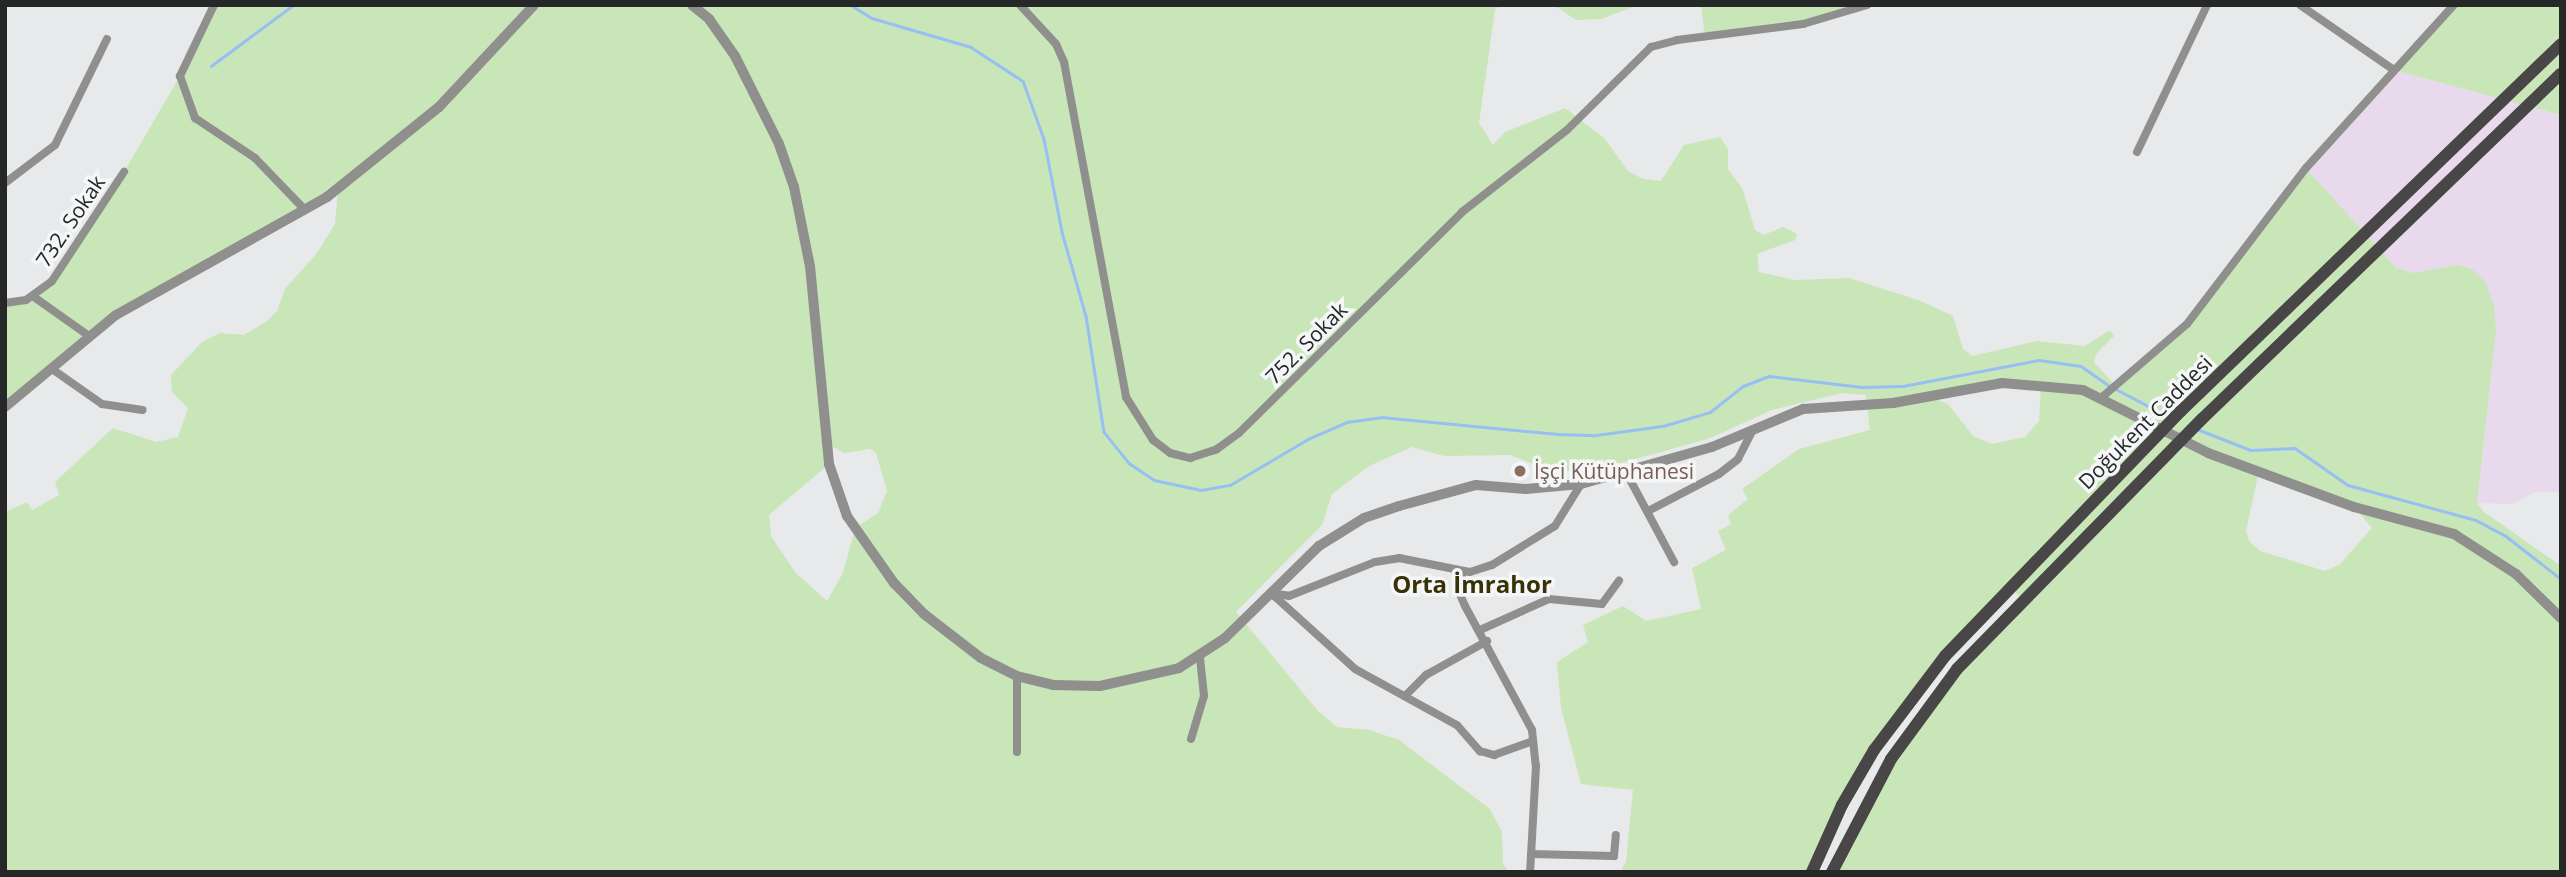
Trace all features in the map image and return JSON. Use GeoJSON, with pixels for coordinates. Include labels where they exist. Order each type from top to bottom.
{"type":"FeatureCollection","features":[{"type":"Feature","properties":{"kind":"main road","name":"Doğukent Caddesi"},"geometry":{"type":"LineString","coordinates":[[1812,872],[1842,804],[1908,700],[1999,600],[2181,411],[2561,44]]}},
{"type":"Feature","properties":{"kind":"main road","name":"Doğukent Caddesi"},"geometry":{"type":"LineString","coordinates":[[1832,872],[1858,814],[1923,711],[2011,610],[2561,74]]}},
{"type":"Feature","properties":{"kind":"street"},"geometry":{"type":"LineString","coordinates":[[214,5],[180,76],[195,118],[255,158],[305,210]]}},
{"type":"Feature","properties":{"kind":"street"},"geometry":{"type":"LineString","coordinates":[[5,407],[89,337],[151,292],[305,210],[439,107],[534,5]]}},
{"type":"Feature","properties":{"kind":"street"},"geometry":{"type":"LineString","coordinates":[[692,5],[709,19],[735,56],[779,144],[794,187],[810,266],[829,464],[847,516],[894,583],[924,614],[981,658],[1017,676],[1053,685],[1100,686],[1153,677],[1200,657],[1319,545],[1364,518],[1399,506],[1476,485],[1526,489],[1581,484],[1627,474],[1751,433],[1803,409],[1894,403],[2002,383],[2053,385],[2101,398],[2147,425],[2208,453],[2364,510],[2454,534],[2516,574],[2561,618]]}},
{"type":"Feature","properties":{"kind":"street","name":"752. Sokak"},"geometry":{"type":"LineString","coordinates":[[1020,5],[1056,44],[1063,62],[1126,397],[1153,440],[1170,453],[1190,458],[1209,454],[1239,433],[1462,212],[1567,130],[1651,47],[1676,40],[1803,24],[1867,5]]}},
{"type":"Feature","properties":{"kind":"street"},"geometry":{"type":"LineString","coordinates":[[2137,152],[2207,5]]}},
{"type":"Feature","properties":{"kind":"street"},"geometry":{"type":"LineString","coordinates":[[2300,5],[2394,70]]}},
{"type":"Feature","properties":{"kind":"street"},"geometry":{"type":"LineString","coordinates":[[2101,398],[2187,324],[2266,216],[2454,5]]}},
{"type":"Feature","properties":{"kind":"street"},"geometry":{"type":"LineString","coordinates":[[5,183],[55,145],[107,39]]}},
{"type":"Feature","properties":{"kind":"street","name":"732. Sokak"},"geometry":{"type":"LineString","coordinates":[[5,303],[34,297],[80,244],[124,172]]}},
{"type":"Feature","properties":{"kind":"street"},"geometry":{"type":"LineString","coordinates":[[34,297],[89,337]]}},
{"type":"Feature","properties":{"kind":"street"},"geometry":{"type":"LineString","coordinates":[[52,369],[102,404],[143,410]]}},
{"type":"Feature","properties":{"kind":"street"},"geometry":{"type":"LineString","coordinates":[[1650,510],[1719,474],[1738,459],[1751,433]]}},
{"type":"Feature","properties":{"kind":"street"},"geometry":{"type":"LineString","coordinates":[[1627,474],[1650,510],[1674,562]]}},
{"type":"Feature","properties":{"kind":"street"},"geometry":{"type":"LineString","coordinates":[[1271,593],[1289,596],[1375,562],[1399,558],[1463,571],[1492,565],[1555,526],[1581,484]]}},
{"type":"Feature","properties":{"kind":"street"},"geometry":{"type":"LineString","coordinates":[[1463,571],[1458,590],[1529,719],[1536,766],[1530,872]]}},
{"type":"Feature","properties":{"kind":"street"},"geometry":{"type":"LineString","coordinates":[[1480,630],[1549,599],[1602,604],[1619,581]]}},
{"type":"Feature","properties":{"kind":"street"},"geometry":{"type":"LineString","coordinates":[[1271,593],[1355,669],[1457,725],[1487,755],[1532,740]]}},
{"type":"Feature","properties":{"kind":"street"},"geometry":{"type":"LineString","coordinates":[[1405,696],[1426,675],[1487,640]]}},
{"type":"Feature","properties":{"kind":"street"},"geometry":{"type":"LineString","coordinates":[[1191,739],[1204,696],[1200,657]]}},
{"type":"Feature","properties":{"kind":"street"},"geometry":{"type":"LineString","coordinates":[[1017,676],[1017,752]]}},
{"type":"Feature","properties":{"kind":"street"},"geometry":{"type":"LineString","coordinates":[[1531,855],[1614,856],[1616,835]]}},
{"type":"Feature","properties":{"kind":"shaded area"},"geometry":{"type":"Polygon","coordinates":[[[2394,70],[2561,115],[2561,492],[2535,492],[2513,504],[2477,503],[2496,331],[2457,265],[2414,273],[2396,268],[2306,168],[2394,70]]]}},
{"type":"Feature","properties":{"kind":"green space"},"geometry":{"type":"Polygon","coordinates":[[[214,5],[1500,5],[1495,10],[1479,123],[1493,145],[1505,132],[1565,108],[1605,139],[1628,171],[1643,179],[1661,181],[1684,145],[1720,137],[1728,149],[1728,169],[1743,190],[1755,230],[1764,235],[1783,227],[1797,234],[1795,240],[1757,254],[1759,272],[1795,280],[1849,278],[1921,301],[1953,316],[1963,349],[1972,356],[2037,341],[2085,346],[2110,330],[2114,336],[2096,354],[2094,362],[2116,386],[2171,339],[2306,168],[2396,268],[2414,273],[2457,265],[2472,269],[2486,283],[2494,306],[2496,331],[2477,503],[2484,512],[2561,566],[2561,872],[1832,872],[1891,759],[2022,599],[2011,587],[1945,656],[1874,750],[1812,872],[1620,872],[1626,862],[1633,790],[1581,784],[1561,708],[1557,662],[1588,642],[1583,625],[1623,606],[1646,621],[1701,609],[1692,568],[1726,550],[1718,531],[1731,524],[1728,515],[1748,499],[1742,489],[1799,449],[1870,430],[1866,395],[1842,393],[1772,410],[1708,439],[1592,471],[1551,471],[1510,455],[1444,456],[1412,447],[1369,466],[1332,494],[1322,525],[1236,612],[1318,711],[1337,727],[1369,730],[1399,740],[1490,809],[1502,832],[1503,864],[1509,872],[5,872],[5,512],[27,502],[32,510],[59,495],[55,482],[113,428],[156,442],[178,437],[188,408],[172,392],[171,375],[202,342],[220,333],[244,335],[267,321],[277,311],[285,289],[317,253],[335,224],[338,189],[151,292],[5,407],[5,303],[16,303],[52,281],[124,172],[180,76],[214,5]],[[2028,383],[1930,397],[1948,404],[1973,436],[1992,444],[2025,437],[2039,421],[2041,384],[2028,383]],[[824,432],[829,464],[769,515],[771,536],[795,572],[827,601],[843,573],[855,528],[878,513],[887,491],[876,453],[870,449],[844,453],[833,447],[824,432]],[[2259,471],[2246,531],[2249,541],[2260,551],[2325,571],[2340,564],[2372,528],[2354,507],[2259,471]]]}},
{"type":"Feature","properties":{"kind":"green space"},"geometry":{"type":"Polygon","coordinates":[[[1554,5],[1638,5],[1601,19],[1576,20],[1554,5]]]}},
{"type":"Feature","properties":{"kind":"green space"},"geometry":{"type":"Polygon","coordinates":[[[1701,5],[1867,5],[1803,24],[1705,37],[1701,5]]]}},
{"type":"Feature","properties":{"kind":"green space"},"geometry":{"type":"Polygon","coordinates":[[[2454,5],[2561,5],[2561,115],[2394,70],[2454,5]]]}},
{"type":"Feature","properties":{"kind":"waterway"},"geometry":{"type":"LineString","coordinates":[[211,66],[293,5]]}},
{"type":"Feature","properties":{"kind":"waterway"},"geometry":{"type":"LineString","coordinates":[[851,5],[872,18],[971,47],[1023,81],[1044,139],[1062,232],[1086,316],[1104,432],[1129,463],[1154,480],[1201,490],[1230,485],[1308,439],[1347,422],[1381,417],[1558,434],[1596,435],[1663,426],[1710,412],[1743,386],[1769,376],[1861,387],[1903,386],[2039,360],[2081,366],[2110,386]]}},
{"type":"Feature","properties":{"kind":"waterway"},"geometry":{"type":"LineString","coordinates":[[2116,389],[2169,417]]}},
{"type":"Feature","properties":{"kind":"waterway"},"geometry":{"type":"LineString","coordinates":[[2197,429],[2251,450],[2295,448],[2348,485],[2476,520],[2506,536],[2561,579]]}},
{"type":"Feature","properties":{"kind":"place","name":"İşçi Kütüphanesi"},"geometry":{"type":"Point","coordinates":[1520,471]}},
{"type":"Feature","properties":{"kind":"district","name":"Orta İmrahor"},"geometry":{"type":"Point","coordinates":[1472,584]}}]}
